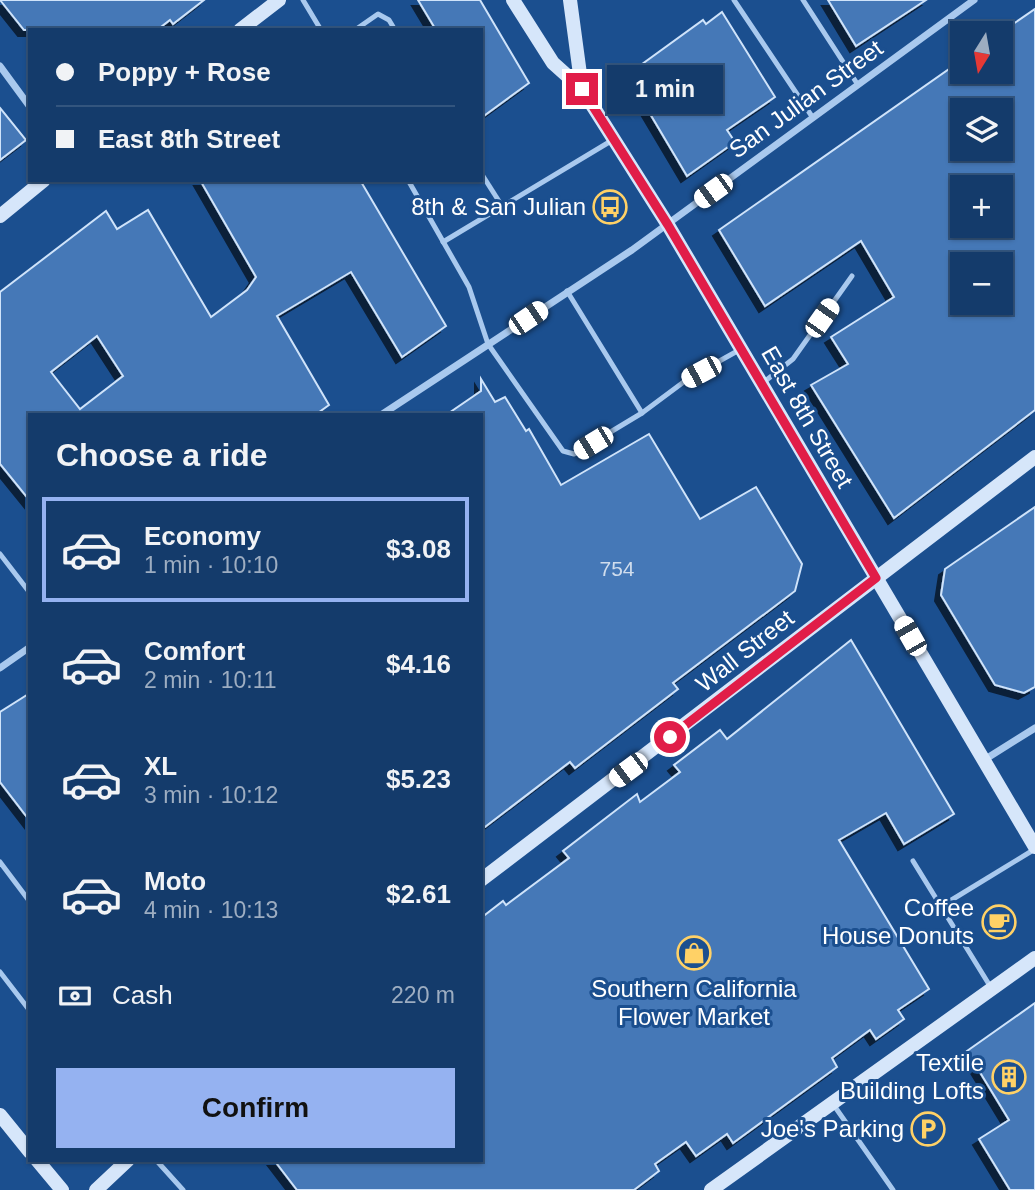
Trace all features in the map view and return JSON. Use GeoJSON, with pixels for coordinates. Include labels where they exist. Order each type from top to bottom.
{"type":"FeatureCollection","features":[{"type":"Feature","properties":{"kind":"main road"},"geometry":{"type":"LineString","coordinates":[[243,28],[279,0]]}},
{"type":"Feature","properties":{"kind":"main road"},"geometry":{"type":"LineString","coordinates":[[513,0],[553,63],[582,89]]}},
{"type":"Feature","properties":{"kind":"main road","name":"East 8th Street"},"geometry":{"type":"LineString","coordinates":[[570,0],[582,89],[668,225],[1035,848]]}},
{"type":"Feature","properties":{"kind":"main road"},"geometry":{"type":"LineString","coordinates":[[0,216],[42,182]]}},
{"type":"Feature","properties":{"kind":"main road","name":"Wall Street"},"geometry":{"type":"LineString","coordinates":[[483,878],[1035,457]]}},
{"type":"Feature","properties":{"kind":"main road"},"geometry":{"type":"LineString","coordinates":[[710,1190],[1035,958]]}},
{"type":"Feature","properties":{"kind":"main road"},"geometry":{"type":"LineString","coordinates":[[0,1115],[28,1150]]}},
{"type":"Feature","properties":{"kind":"main road"},"geometry":{"type":"LineString","coordinates":[[39,1162],[62,1190]]}},
{"type":"Feature","properties":{"kind":"main road"},"geometry":{"type":"LineString","coordinates":[[96,1190],[126,1162]]}},
{"type":"Feature","properties":{"kind":"street","name":"San Julian Street"},"geometry":{"type":"LineString","coordinates":[[384,413],[668,225],[974,0]]}},
{"type":"Feature","properties":{"kind":"street"},"geometry":{"type":"LineString","coordinates":[[0,66],[28,104]]}},
{"type":"Feature","properties":{"kind":"street"},"geometry":{"type":"LineString","coordinates":[[0,668],[28,648]]}},
{"type":"Feature","properties":{"kind":"street"},"geometry":{"type":"LineString","coordinates":[[983,761],[1035,728]]}},
{"type":"Feature","properties":{"kind":"lane"},"geometry":{"type":"LineString","coordinates":[[303,0],[320,28]]}},
{"type":"Feature","properties":{"kind":"lane"},"geometry":{"type":"LineString","coordinates":[[734,0],[813,118]]}},
{"type":"Feature","properties":{"kind":"lane"},"geometry":{"type":"LineString","coordinates":[[803,0],[858,85]]}},
{"type":"Feature","properties":{"kind":"lane"},"geometry":{"type":"LineString","coordinates":[[358,28],[378,15],[389,20],[394,28]]}},
{"type":"Feature","properties":{"kind":"lane"},"geometry":{"type":"LineString","coordinates":[[443,242],[614,140]]}},
{"type":"Feature","properties":{"kind":"lane"},"geometry":{"type":"LineString","coordinates":[[483,176],[502,206]]}},
{"type":"Feature","properties":{"kind":"lane"},"geometry":{"type":"LineString","coordinates":[[409,182],[469,287],[488,344],[563,451],[574,454],[642,413],[689,378],[741,349]]}},
{"type":"Feature","properties":{"kind":"lane"},"geometry":{"type":"LineString","coordinates":[[761,384],[793,359],[852,276]]}},
{"type":"Feature","properties":{"kind":"lane"},"geometry":{"type":"LineString","coordinates":[[567,291],[642,413]]}},
{"type":"Feature","properties":{"kind":"lane"},"geometry":{"type":"LineString","coordinates":[[0,554],[28,590]]}},
{"type":"Feature","properties":{"kind":"lane"},"geometry":{"type":"LineString","coordinates":[[940,907],[1035,848]]}},
{"type":"Feature","properties":{"kind":"lane"},"geometry":{"type":"LineString","coordinates":[[913,861],[992,989]]}},
{"type":"Feature","properties":{"kind":"lane"},"geometry":{"type":"LineString","coordinates":[[0,862],[28,899]]}},
{"type":"Feature","properties":{"kind":"lane"},"geometry":{"type":"LineString","coordinates":[[0,972],[28,1009]]}},
{"type":"Feature","properties":{"kind":"lane"},"geometry":{"type":"LineString","coordinates":[[833,1104],[893,1190]]}},
{"type":"Feature","properties":{"kind":"lane"},"geometry":{"type":"LineString","coordinates":[[158,1162],[183,1190]]}},
{"type":"Feature","properties":{"kind":"building"},"geometry":{"type":"Polygon","coordinates":[[[0,0],[204,0],[173,24],[170,20],[160,28],[24,30],[0,0]]]}},
{"type":"Feature","properties":{"kind":"building"},"geometry":{"type":"Polygon","coordinates":[[[418,0],[480,0],[529,83],[483,117],[483,28],[435,28],[418,0]]]}},
{"type":"Feature","properties":{"kind":"building"},"geometry":{"type":"Polygon","coordinates":[[[828,0],[926,0],[856,46],[828,0]]]}},
{"type":"Feature","properties":{"kind":"building"},"geometry":{"type":"Polygon","coordinates":[[[1035,9],[1035,410],[894,518],[811,385],[848,364],[831,337],[894,297],[861,241],[765,306],[719,230],[950,68],[950,84],[1013,84],[1013,24],[1035,9]]]}},
{"type":"Feature","properties":{"kind":"building"},"geometry":{"type":"Polygon","coordinates":[[[722,12],[775,97],[727,130],[735,142],[687,176],[627,75],[703,20],[706,24],[722,12]]]}},
{"type":"Feature","properties":{"kind":"building"},"geometry":{"type":"Polygon","coordinates":[[[0,108],[26,140],[0,160],[0,108]]]}},
{"type":"Feature","properties":{"kind":"building"},"geometry":{"type":"Polygon","coordinates":[[[201,182],[361,182],[446,326],[402,357],[351,272],[277,316],[329,405],[318,413],[28,413],[28,499],[0,464],[0,292],[106,211],[117,229],[148,210],[211,317],[247,290],[256,277],[201,182]],[[97,336],[51,372],[80,409],[123,376],[97,336]]]}},
{"type":"Feature","properties":{"kind":"building"},"geometry":{"type":"Polygon","coordinates":[[[481,379],[495,402],[505,397],[526,431],[529,429],[561,485],[649,434],[700,519],[756,487],[802,564],[795,591],[673,683],[678,689],[575,768],[570,762],[483,828],[483,413],[449,413],[481,391],[481,379]]]}},
{"type":"Feature","properties":{"kind":"building"},"geometry":{"type":"Polygon","coordinates":[[[1035,507],[1035,687],[1024,693],[995,685],[941,595],[945,569],[1035,507]]]}},
{"type":"Feature","properties":{"kind":"building","name":"Southern California Flower Market"},"geometry":{"type":"Polygon","coordinates":[[[851,640],[954,814],[904,844],[886,813],[839,840],[929,989],[898,1010],[904,1019],[876,1039],[870,1030],[832,1058],[837,1067],[733,1143],[727,1134],[696,1156],[686,1142],[655,1164],[659,1171],[634,1190],[297,1190],[276,1162],[483,1162],[483,916],[503,901],[506,905],[569,858],[563,851],[637,794],[640,802],[680,772],[674,765],[720,730],[727,739],[851,640]]]}},
{"type":"Feature","properties":{"kind":"building"},"geometry":{"type":"Polygon","coordinates":[[[28,694],[28,818],[0,782],[0,712],[28,694]]]}},
{"type":"Feature","properties":{"kind":"building","name":"Textile Building Lofts"},"geometry":{"type":"Polygon","coordinates":[[[1035,1003],[1035,1190],[1010,1190],[979,1139],[1009,1120],[967,1051],[1035,1003]]]}},
{"type":"Feature","properties":{"kind":"place","name":"8th & San Julian"},"geometry":{"type":"Point","coordinates":[610,207]}},
{"type":"Feature","properties":{"kind":"place","name":"Coffee House Donuts"},"geometry":{"type":"Point","coordinates":[999,922]}},
{"type":"Feature","properties":{"kind":"place","name":"Southern California Flower Market"},"geometry":{"type":"Point","coordinates":[694,953]}},
{"type":"Feature","properties":{"kind":"place","name":"Textile Building Lofts"},"geometry":{"type":"Point","coordinates":[1009,1077]}},
{"type":"Feature","properties":{"kind":"place","name":"Joe's Parking"},"geometry":{"type":"Point","coordinates":[928,1129]}},
{"type":"Feature","properties":{"kind":"route"},"geometry":{"type":"LineString","coordinates":[[582,89],[668,225],[876,578],[670,737]]}}]}
